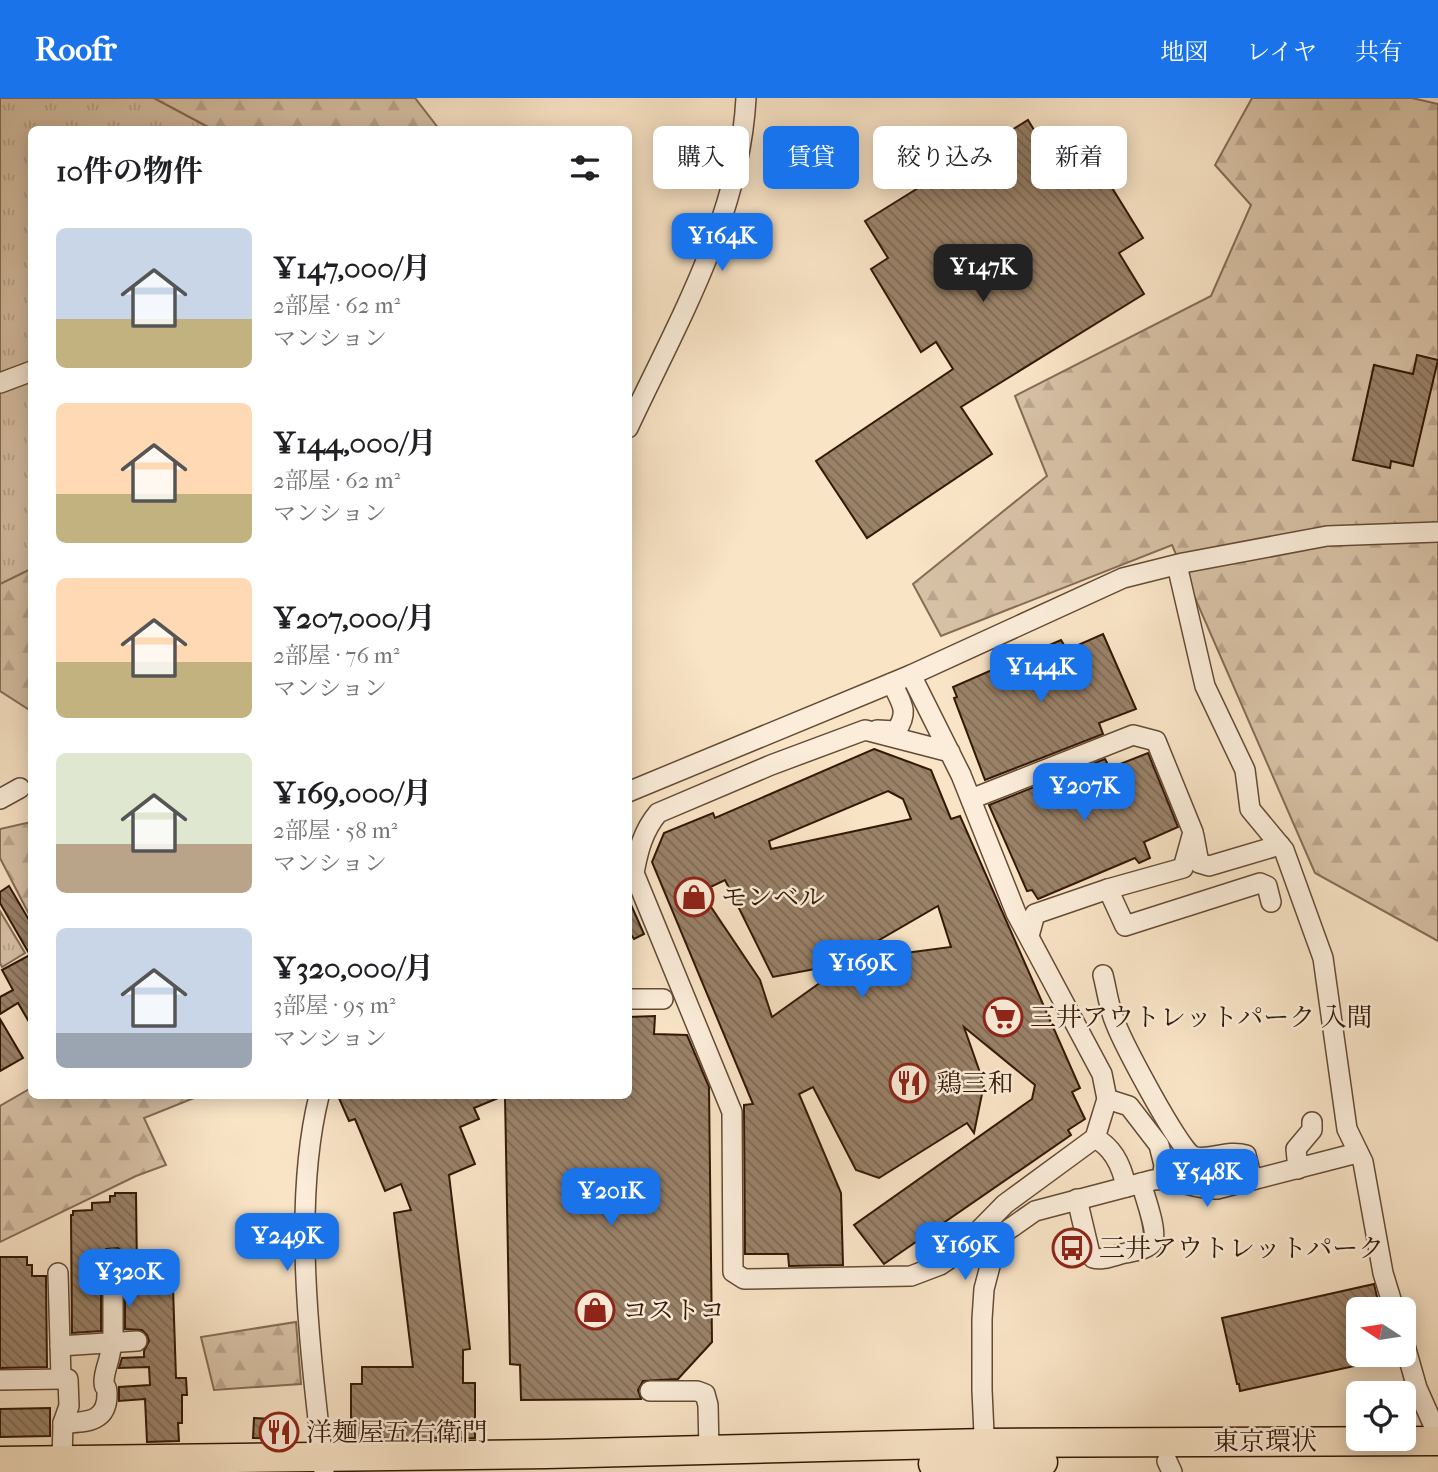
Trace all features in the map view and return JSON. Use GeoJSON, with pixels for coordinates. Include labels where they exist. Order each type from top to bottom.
{"type":"FeatureCollection","features":[{"type":"Feature","properties":{"kind":"highway","name":"東京環状"},"geometry":{"type":"LineString","coordinates":[[0,1461],[323,1464],[709,1451],[985,1453],[1437,1446]]}},
{"type":"Feature","properties":{"kind":"highway","name":"東京環状"},"geometry":{"type":"LineString","coordinates":[[496,1472],[985,1453],[1032,1467],[1170,1466],[1437,1446]]}},
{"type":"Feature","properties":{"kind":"street"},"geometry":{"type":"LineString","coordinates":[[632,419],[724,216],[737,165],[746,98]]}},
{"type":"Feature","properties":{"kind":"street"},"geometry":{"type":"LineString","coordinates":[[0,383],[28,372]]}},
{"type":"Feature","properties":{"kind":"street"},"geometry":{"type":"LineString","coordinates":[[632,791],[911,675],[1123,578],[1177,565],[1327,537],[1438,532]]}},
{"type":"Feature","properties":{"kind":"street"},"geometry":{"type":"LineString","coordinates":[[1177,565],[1205,686],[1245,770],[1250,809],[1284,850],[1323,958],[1347,1129],[1363,1162],[1383,1273],[1390,1297]]}},
{"type":"Feature","properties":{"kind":"street"},"geometry":{"type":"LineString","coordinates":[[892,683],[904,709],[904,719],[896,731],[865,730],[771,765],[658,813],[650,822],[639,847],[634,873],[732,1112],[733,1272],[744,1279],[911,1276],[940,1265],[955,1255],[1005,1204],[1095,1138],[1107,1099],[1102,1074],[1009,895],[971,799],[911,675]]}},
{"type":"Feature","properties":{"kind":"street"},"geometry":{"type":"LineString","coordinates":[[865,730],[950,752]]}},
{"type":"Feature","properties":{"kind":"street"},"geometry":{"type":"LineString","coordinates":[[971,799],[1133,735],[1156,741],[1193,832],[1199,863],[1209,866],[1280,845]]}},
{"type":"Feature","properties":{"kind":"street"},"geometry":{"type":"LineString","coordinates":[[0,799],[20,788]]}},
{"type":"Feature","properties":{"kind":"street"},"geometry":{"type":"LineString","coordinates":[[1035,914],[1108,889],[1183,868],[1193,832]]}},
{"type":"Feature","properties":{"kind":"street"},"geometry":{"type":"LineString","coordinates":[[1108,889],[1125,926],[1260,883],[1267,886],[1271,902]]}},
{"type":"Feature","properties":{"kind":"street"},"geometry":{"type":"LineString","coordinates":[[1009,895],[1035,914]]}},
{"type":"Feature","properties":{"kind":"street"},"geometry":{"type":"LineString","coordinates":[[1029,936],[1035,914]]}},
{"type":"Feature","properties":{"kind":"street"},"geometry":{"type":"LineString","coordinates":[[1103,975],[1115,1022],[1166,1121],[1186,1153],[1198,1158],[1234,1151],[1246,1155],[1252,1180]]}},
{"type":"Feature","properties":{"kind":"street"},"geometry":{"type":"LineString","coordinates":[[632,999],[663,999]]}},
{"type":"Feature","properties":{"kind":"street"},"geometry":{"type":"LineString","coordinates":[[319,1099],[310,1151],[305,1225],[310,1329],[323,1464]]}},
{"type":"Feature","properties":{"kind":"street"},"geometry":{"type":"LineString","coordinates":[[1107,1099],[1129,1106],[1159,1145],[1164,1165],[1162,1179]]}},
{"type":"Feature","properties":{"kind":"street"},"geometry":{"type":"LineString","coordinates":[[1298,1168],[1296,1149],[1312,1130],[1312,1122]]}},
{"type":"Feature","properties":{"kind":"street"},"geometry":{"type":"LineString","coordinates":[[1077,1199],[1093,1258],[1101,1259],[1146,1247],[1152,1242],[1152,1225],[1134,1185],[1107,1144],[1095,1138]]}},
{"type":"Feature","properties":{"kind":"street"},"geometry":{"type":"LineString","coordinates":[[985,1453],[982,1390],[984,1289],[995,1247],[1005,1232],[1023,1218],[1046,1206],[1134,1185],[1162,1179],[1210,1189],[1357,1153]]}},
{"type":"Feature","properties":{"kind":"street"},"geometry":{"type":"LineString","coordinates":[[63,1423],[92,1421],[100,1415],[107,1393],[104,1382],[112,1355],[113,1259]]}},
{"type":"Feature","properties":{"kind":"street"},"geometry":{"type":"LineString","coordinates":[[58,1273],[61,1379]]}},
{"type":"Feature","properties":{"kind":"street"},"geometry":{"type":"LineString","coordinates":[[60,1346],[137,1341]]}},
{"type":"Feature","properties":{"kind":"street"},"geometry":{"type":"LineString","coordinates":[[1411,1367],[1436,1431],[1437,1446]]}},
{"type":"Feature","properties":{"kind":"street"},"geometry":{"type":"LineString","coordinates":[[0,1380],[68,1379],[69,1406],[63,1423],[62,1461]]}},
{"type":"Feature","properties":{"kind":"street"},"geometry":{"type":"LineString","coordinates":[[650,1391],[697,1391],[705,1394],[708,1399],[709,1451]]}},
{"type":"Feature","properties":{"kind":"green space"},"geometry":{"type":"Polygon","coordinates":[[[0,98],[154,98],[206,126],[28,126],[28,570],[0,584],[0,98]]]}},
{"type":"Feature","properties":{"kind":"green space"},"geometry":{"type":"Polygon","coordinates":[[[154,98],[415,98],[437,126],[206,126],[154,98]]]}},
{"type":"Feature","properties":{"kind":"green space"},"geometry":{"type":"Polygon","coordinates":[[[1252,98],[1412,98],[1438,104],[1438,941],[1315,873],[1172,545],[941,636],[913,584],[1047,476],[1015,396],[1211,296],[1251,205],[1215,165],[1252,98]]]}},
{"type":"Feature","properties":{"kind":"green space"},"geometry":{"type":"Polygon","coordinates":[[[28,570],[28,709],[0,691],[0,584],[28,570]]]}},
{"type":"Feature","properties":{"kind":"green space"},"geometry":{"type":"Polygon","coordinates":[[[28,823],[28,912],[0,858],[0,829],[28,823]]]}},
{"type":"Feature","properties":{"kind":"green space"},"geometry":{"type":"Polygon","coordinates":[[[0,911],[25,953],[2,967],[0,963],[0,911]]]}},
{"type":"Feature","properties":{"kind":"green space"},"geometry":{"type":"Polygon","coordinates":[[[28,1090],[28,1099],[192,1099],[144,1118],[166,1165],[136,1176],[0,1242],[0,1106],[28,1090]]]}},
{"type":"Feature","properties":{"kind":"green space"},"geometry":{"type":"Polygon","coordinates":[[[296,1322],[301,1384],[214,1390],[201,1337],[296,1322]]]}},
{"type":"Feature","properties":{"kind":"building"},"geometry":{"type":"Polygon","coordinates":[[[1028,120],[1032,126],[1031,189],[1113,189],[1143,238],[1119,253],[1144,294],[961,407],[992,454],[867,538],[816,461],[953,369],[936,342],[921,352],[871,269],[888,258],[865,221],[917,189],[1017,189],[1017,127],[1028,120]]]}},
{"type":"Feature","properties":{"kind":"building"},"geometry":{"type":"Polygon","coordinates":[[[1417,355],[1438,360],[1413,466],[1391,461],[1390,468],[1353,460],[1374,365],[1413,374],[1417,355]]]}},
{"type":"Feature","properties":{"kind":"building"},"geometry":{"type":"Polygon","coordinates":[[[1103,634],[1136,709],[1099,723],[1103,734],[985,780],[954,698],[957,697],[953,687],[1061,640],[1067,650],[1103,634]]]}},
{"type":"Feature","properties":{"kind":"building"},"geometry":{"type":"Polygon","coordinates":[[[874,749],[931,770],[951,819],[960,816],[1080,1088],[1072,1092],[1085,1119],[1068,1130],[1071,1135],[884,1264],[854,1225],[1032,1099],[1035,1085],[964,1027],[984,1084],[974,1133],[967,1123],[879,1178],[856,1170],[813,1087],[799,1094],[841,1193],[843,1265],[789,1266],[788,1254],[745,1254],[744,1105],[753,1104],[652,862],[664,833],[713,813],[715,818],[874,749]],[[888,791],[769,841],[771,849],[911,819],[903,799],[888,791]],[[725,880],[704,890],[707,901],[760,980],[772,1017],[852,960],[951,947],[938,906],[836,965],[773,977],[725,880]]]}},
{"type":"Feature","properties":{"kind":"building"},"geometry":{"type":"Polygon","coordinates":[[[1148,753],[1178,827],[1144,842],[1150,858],[1139,863],[1135,858],[1038,899],[1032,890],[1027,891],[989,805],[1105,759],[1110,768],[1148,753]]]}},
{"type":"Feature","properties":{"kind":"building"},"geometry":{"type":"Polygon","coordinates":[[[9,886],[28,918],[28,952],[0,903],[0,892],[9,886]]]}},
{"type":"Feature","properties":{"kind":"building"},"geometry":{"type":"Polygon","coordinates":[[[632,907],[644,934],[634,939],[632,936],[632,907]]]}},
{"type":"Feature","properties":{"kind":"building"},"geometry":{"type":"Polygon","coordinates":[[[28,956],[28,1020],[18,1003],[0,1014],[0,997],[13,990],[2,970],[28,956]]]}},
{"type":"Feature","properties":{"kind":"building","name":"コストコ"},"geometry":{"type":"Polygon","coordinates":[[[655,1016],[654,1034],[687,1035],[709,1087],[712,1342],[678,1379],[643,1381],[638,1390],[641,1399],[521,1400],[520,1365],[510,1364],[505,1099],[632,1099],[632,1017],[655,1016]]]}},
{"type":"Feature","properties":{"kind":"building"},"geometry":{"type":"Polygon","coordinates":[[[0,1019],[23,1058],[0,1071],[0,1019]]]}},
{"type":"Feature","properties":{"kind":"building"},"geometry":{"type":"Polygon","coordinates":[[[339,1099],[496,1099],[474,1108],[479,1119],[460,1127],[475,1164],[449,1175],[470,1349],[463,1350],[463,1383],[475,1383],[475,1438],[351,1439],[351,1384],[362,1384],[362,1367],[413,1367],[394,1213],[411,1210],[401,1184],[385,1191],[355,1119],[349,1121],[339,1099]]]}},
{"type":"Feature","properties":{"kind":"building"},"geometry":{"type":"Polygon","coordinates":[[[115,1193],[136,1193],[137,1271],[149,1271],[149,1279],[164,1278],[165,1288],[173,1288],[176,1378],[186,1378],[187,1395],[182,1395],[182,1423],[178,1423],[179,1441],[147,1442],[145,1399],[119,1401],[119,1387],[150,1385],[149,1367],[119,1368],[122,1358],[144,1357],[149,1341],[142,1330],[125,1329],[125,1259],[118,1248],[106,1249],[101,1258],[101,1331],[72,1333],[71,1215],[73,1211],[92,1210],[92,1203],[110,1202],[110,1196],[115,1196],[115,1193]]]}},
{"type":"Feature","properties":{"kind":"building"},"geometry":{"type":"Polygon","coordinates":[[[0,1257],[27,1257],[27,1265],[32,1265],[32,1276],[46,1276],[47,1367],[0,1368],[0,1257]]]}},
{"type":"Feature","properties":{"kind":"building"},"geometry":{"type":"Polygon","coordinates":[[[1374,1284],[1377,1297],[1346,1297],[1346,1367],[1350,1367],[1240,1391],[1222,1318],[1374,1284]]]}},
{"type":"Feature","properties":{"kind":"building"},"geometry":{"type":"Polygon","coordinates":[[[50,1408],[50,1436],[0,1437],[0,1409],[50,1408]]]}},
{"type":"Feature","properties":{"kind":"building"},"geometry":{"type":"Polygon","coordinates":[[[254,1418],[291,1420],[291,1439],[253,1438],[254,1418]]]}},
{"type":"Feature","properties":{"kind":"place","name":"モンベル"},"geometry":{"type":"Point","coordinates":[694,897]}},
{"type":"Feature","properties":{"kind":"place","name":"三井アウトレットパーク 入間"},"geometry":{"type":"Point","coordinates":[1003,1017]}},
{"type":"Feature","properties":{"kind":"place","name":"鶏三和"},"geometry":{"type":"Point","coordinates":[909,1083]}},
{"type":"Feature","properties":{"kind":"place","name":"三井アウトレットパーク"},"geometry":{"type":"Point","coordinates":[1072,1248]}},
{"type":"Feature","properties":{"kind":"place","name":"コストコ"},"geometry":{"type":"Point","coordinates":[595,1310]}},
{"type":"Feature","properties":{"kind":"place","name":"洋麺屋五右衛門"},"geometry":{"type":"Point","coordinates":[279,1432]}}]}
